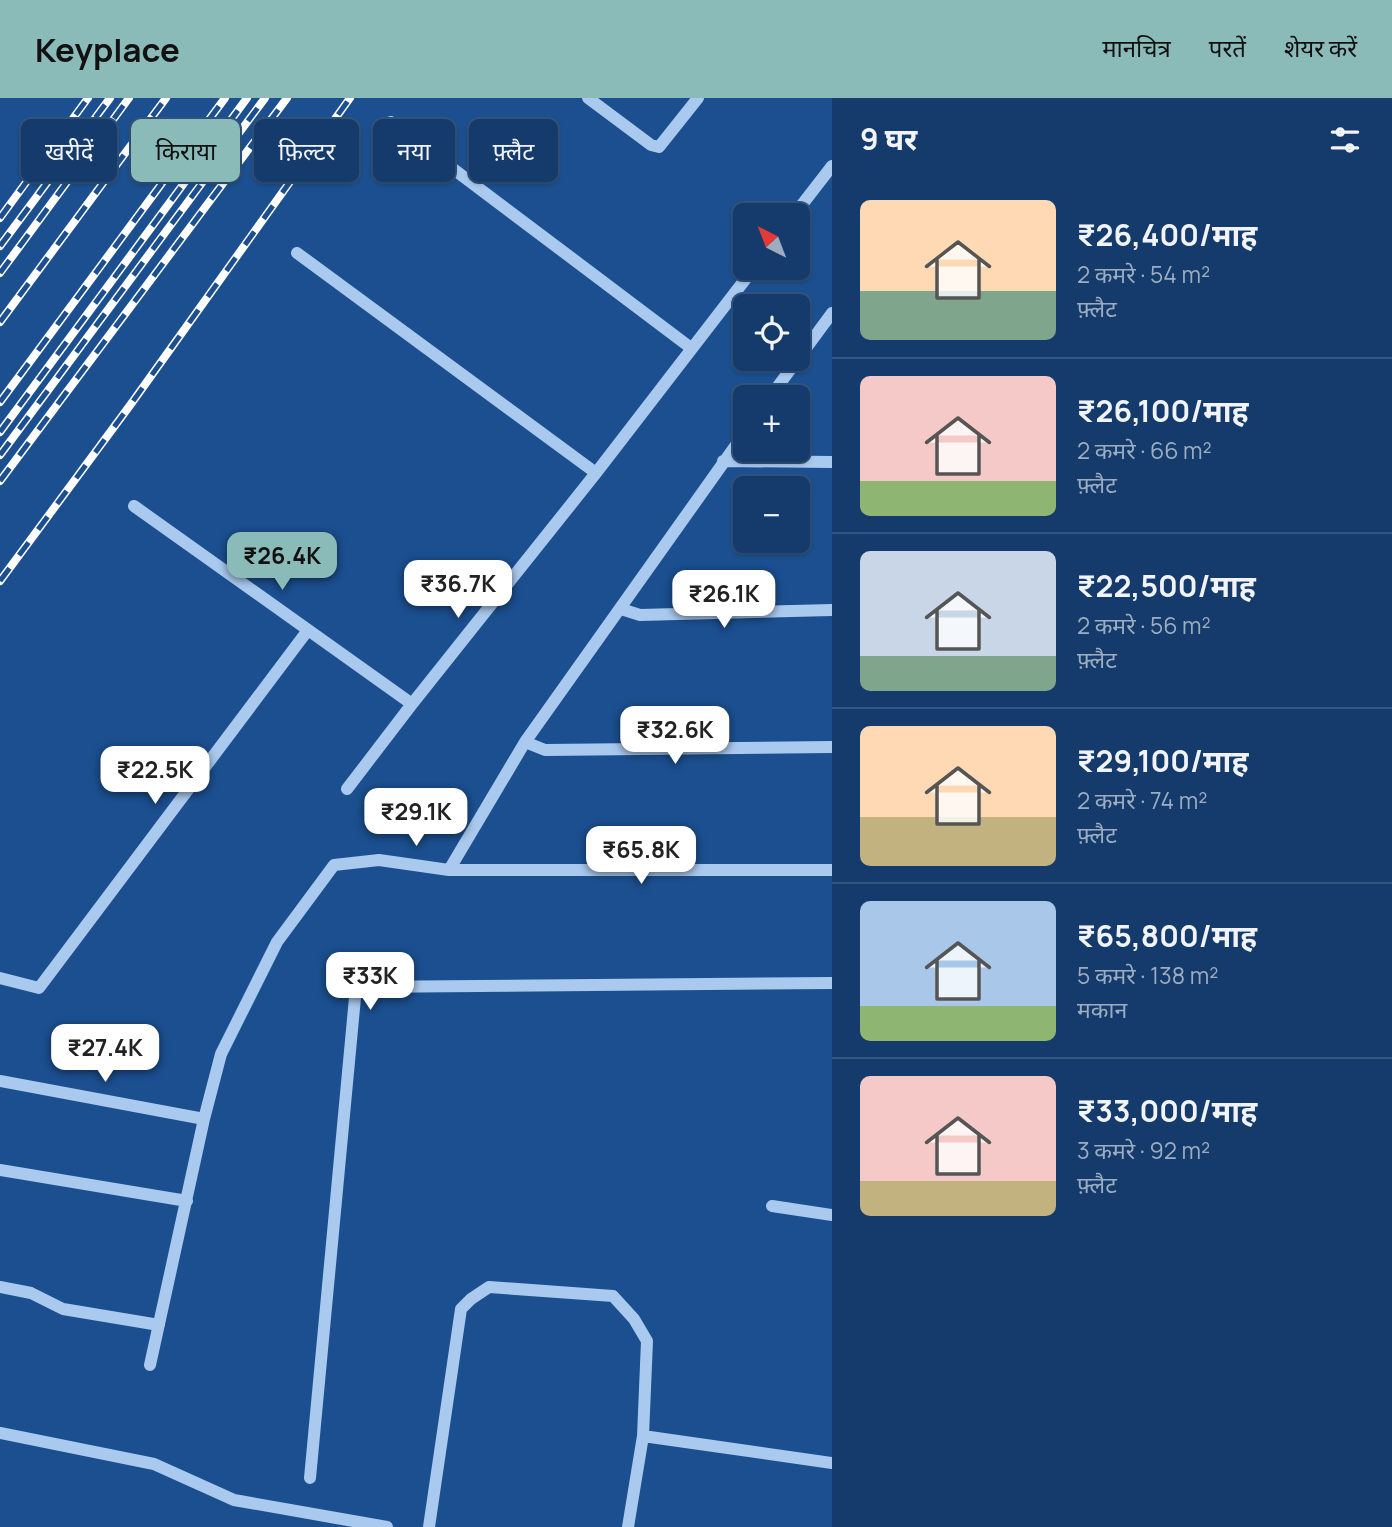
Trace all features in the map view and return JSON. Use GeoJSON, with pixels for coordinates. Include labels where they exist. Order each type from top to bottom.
{"type":"FeatureCollection","features":[{"type":"Feature","properties":{"kind":"street"},"geometry":{"type":"LineString","coordinates":[[588,98],[651,145],[659,148],[698,98]]}},
{"type":"Feature","properties":{"kind":"street"},"geometry":{"type":"LineString","coordinates":[[803,203],[832,166]]}},
{"type":"Feature","properties":{"kind":"street"},"geometry":{"type":"LineString","coordinates":[[455,170],[691,348]]}},
{"type":"Feature","properties":{"kind":"street"},"geometry":{"type":"LineString","coordinates":[[297,253],[596,473]]}},
{"type":"Feature","properties":{"kind":"street"},"geometry":{"type":"LineString","coordinates":[[347,789],[745,280]]}},
{"type":"Feature","properties":{"kind":"street"},"geometry":{"type":"LineString","coordinates":[[779,385],[832,313]]}},
{"type":"Feature","properties":{"kind":"street"},"geometry":{"type":"LineString","coordinates":[[449,870],[525,742],[733,448]]}},
{"type":"Feature","properties":{"kind":"street"},"geometry":{"type":"LineString","coordinates":[[723,461],[832,462]]}},
{"type":"Feature","properties":{"kind":"street"},"geometry":{"type":"LineString","coordinates":[[134,506],[412,704]]}},
{"type":"Feature","properties":{"kind":"street"},"geometry":{"type":"LineString","coordinates":[[621,609],[640,615],[832,610]]}},
{"type":"Feature","properties":{"kind":"street"},"geometry":{"type":"LineString","coordinates":[[0,978],[39,988],[307,630]]}},
{"type":"Feature","properties":{"kind":"street"},"geometry":{"type":"LineString","coordinates":[[525,742],[545,751],[832,747]]}},
{"type":"Feature","properties":{"kind":"street"},"geometry":{"type":"LineString","coordinates":[[150,1365],[220,1054],[277,942],[334,865],[379,860],[449,870],[832,870]]}},
{"type":"Feature","properties":{"kind":"street"},"geometry":{"type":"LineString","coordinates":[[310,1478],[356,987],[832,983]]}},
{"type":"Feature","properties":{"kind":"street"},"geometry":{"type":"LineString","coordinates":[[0,1081],[204,1119]]}},
{"type":"Feature","properties":{"kind":"street"},"geometry":{"type":"LineString","coordinates":[[0,1171],[187,1201]]}},
{"type":"Feature","properties":{"kind":"street"},"geometry":{"type":"LineString","coordinates":[[772,1206],[832,1214]]}},
{"type":"Feature","properties":{"kind":"street"},"geometry":{"type":"LineString","coordinates":[[0,1287],[31,1293],[63,1309],[159,1325]]}},
{"type":"Feature","properties":{"kind":"street"},"geometry":{"type":"LineString","coordinates":[[429,1527],[461,1309],[489,1287],[613,1296],[634,1319],[647,1341],[643,1436],[628,1527]]}},
{"type":"Feature","properties":{"kind":"street"},"geometry":{"type":"LineString","coordinates":[[0,1433],[154,1464],[234,1500],[387,1527]]}},
{"type":"Feature","properties":{"kind":"street"},"geometry":{"type":"LineString","coordinates":[[643,1436],[832,1463]]}},
{"type":"Feature","properties":{"kind":"railway"},"geometry":{"type":"LineString","coordinates":[[0,218],[88,98]]}},
{"type":"Feature","properties":{"kind":"railway"},"geometry":{"type":"LineString","coordinates":[[0,246],[110,98]]}},
{"type":"Feature","properties":{"kind":"railway"},"geometry":{"type":"LineString","coordinates":[[0,273],[129,98]]}},
{"type":"Feature","properties":{"kind":"railway"},"geometry":{"type":"LineString","coordinates":[[0,322],[166,98]]}},
{"type":"Feature","properties":{"kind":"railway"},"geometry":{"type":"LineString","coordinates":[[0,402],[225,98]]}},
{"type":"Feature","properties":{"kind":"railway"},"geometry":{"type":"LineString","coordinates":[[0,432],[247,98]]}},
{"type":"Feature","properties":{"kind":"railway"},"geometry":{"type":"LineString","coordinates":[[0,455],[265,98]]}},
{"type":"Feature","properties":{"kind":"railway"},"geometry":{"type":"LineString","coordinates":[[0,481],[287,98]]}},
{"type":"Feature","properties":{"kind":"railway"},"geometry":{"type":"LineString","coordinates":[[0,581],[131,404],[350,98]]}}]}
